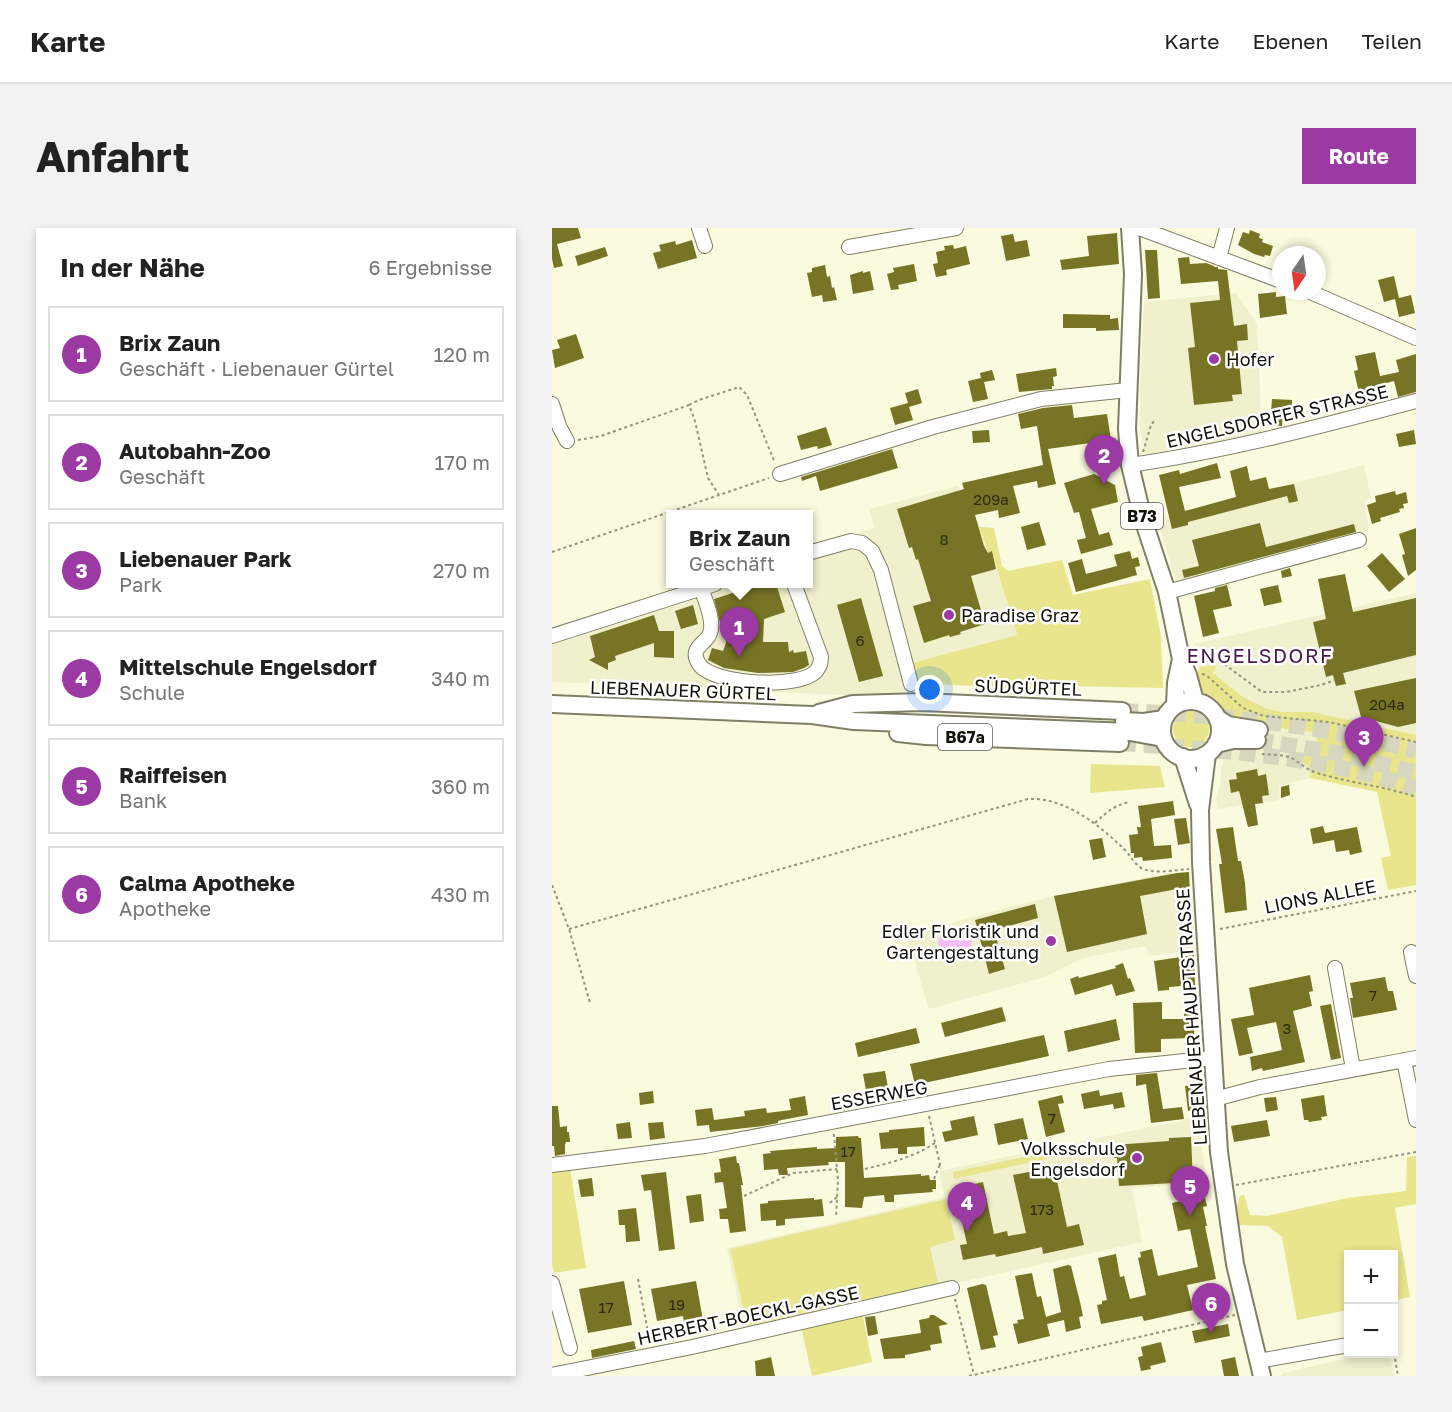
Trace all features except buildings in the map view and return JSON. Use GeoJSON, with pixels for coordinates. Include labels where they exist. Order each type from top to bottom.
{"type":"FeatureCollection","features":[{"type":"Feature","properties":{"kind":"main road","name":"B73"},"geometry":{"type":"LineString","coordinates":[[1130,228],[1133,274],[1127,429],[1139,464],[1143,519],[1167,592],[1181,659],[1195,701]]}},
{"type":"Feature","properties":{"kind":"main road","name":"B73"},"geometry":{"type":"LineString","coordinates":[[1175,705],[1176,683],[1181,659]]}},
{"type":"Feature","properties":{"kind":"main road"},"geometry":{"type":"LineString","coordinates":[[1211,749],[1220,728],[1217,718],[1209,707],[1195,701],[1175,705],[1164,719],[1163,738],[1170,750],[1183,757],[1195,758],[1233,740],[1256,741]]}},
{"type":"Feature","properties":{"kind":"main road","name":"SÜDGÜRTEL"},"geometry":{"type":"LineString","coordinates":[[812,715],[853,704],[912,703],[1122,711]]}},
{"type":"Feature","properties":{"kind":"main road","name":"LIEBENAUER GÜRTEL"},"geometry":{"type":"LineString","coordinates":[[552,704],[812,715]]}},
{"type":"Feature","properties":{"kind":"main road"},"geometry":{"type":"LineString","coordinates":[[812,715],[853,710],[1143,722],[1164,719]]}},
{"type":"Feature","properties":{"kind":"main road"},"geometry":{"type":"LineString","coordinates":[[812,715],[854,721],[1130,732],[1163,738]]}},
{"type":"Feature","properties":{"kind":"main road","name":"B67a"},"geometry":{"type":"LineString","coordinates":[[812,715],[854,728],[926,736],[1120,743]]}},
{"type":"Feature","properties":{"kind":"main road"},"geometry":{"type":"LineString","coordinates":[[1217,718],[1256,741]]}},
{"type":"Feature","properties":{"kind":"main road","name":"LIEBENAUER HAUPTSTRASSE"},"geometry":{"type":"LineString","coordinates":[[1211,749],[1200,810],[1201,868],[1215,1099],[1234,1264],[1260,1368]]}},
{"type":"Feature","properties":{"kind":"main road","name":"LIEBENAUER HAUPTSTRASSE"},"geometry":{"type":"LineString","coordinates":[[1183,757],[1200,810]]}},
{"type":"Feature","properties":{"kind":"street"},"geometry":{"type":"LineString","coordinates":[[699,228],[705,246]]}},
{"type":"Feature","properties":{"kind":"street"},"geometry":{"type":"LineString","coordinates":[[849,247],[956,228]]}},
{"type":"Feature","properties":{"kind":"street"},"geometry":{"type":"LineString","coordinates":[[1139,228],[1272,278]]}},
{"type":"Feature","properties":{"kind":"street"},"geometry":{"type":"LineString","coordinates":[[1219,258],[1227,228]]}},
{"type":"Feature","properties":{"kind":"street"},"geometry":{"type":"LineString","coordinates":[[1326,299],[1416,338]]}},
{"type":"Feature","properties":{"kind":"street"},"geometry":{"type":"LineString","coordinates":[[780,474],[933,427],[1041,399],[1128,390]]}},
{"type":"Feature","properties":{"kind":"street","name":"ENGELSDORFER STRASSE"},"geometry":{"type":"LineString","coordinates":[[1139,464],[1311,429],[1416,400]]}},
{"type":"Feature","properties":{"kind":"street"},"geometry":{"type":"LineString","coordinates":[[552,404],[567,441]]}},
{"type":"Feature","properties":{"kind":"street"},"geometry":{"type":"LineString","coordinates":[[1167,592],[1359,540]]}},
{"type":"Feature","properties":{"kind":"street"},"geometry":{"type":"LineString","coordinates":[[813,552],[851,541],[862,543],[872,551],[880,570],[911,684]]}},
{"type":"Feature","properties":{"kind":"street"},"geometry":{"type":"LineString","coordinates":[[552,636],[702,588]]}},
{"type":"Feature","properties":{"kind":"street"},"geometry":{"type":"LineString","coordinates":[[708,588],[712,626],[708,637],[698,647],[696,655],[700,666],[706,671],[739,682],[779,683],[811,675],[818,669],[820,663],[821,657],[795,588]]}},
{"type":"Feature","properties":{"kind":"street"},"geometry":{"type":"LineString","coordinates":[[1411,952],[1416,976]]}},
{"type":"Feature","properties":{"kind":"street"},"geometry":{"type":"LineString","coordinates":[[1335,968],[1353,1070]]}},
{"type":"Feature","properties":{"kind":"street","name":"ESSERWEG"},"geometry":{"type":"LineString","coordinates":[[552,1165],[695,1148],[1109,1069],[1213,1058]]}},
{"type":"Feature","properties":{"kind":"street"},"geometry":{"type":"LineString","coordinates":[[1215,1099],[1260,1087],[1410,1059],[1416,1120]]}},
{"type":"Feature","properties":{"kind":"street"},"geometry":{"type":"LineString","coordinates":[[552,1283],[570,1348]]}},
{"type":"Feature","properties":{"kind":"street","name":"HERBERT-BOECKL-GASSE"},"geometry":{"type":"LineString","coordinates":[[552,1375],[952,1288]]}},
{"type":"Feature","properties":{"kind":"street","name":"LIEBENAUER HAUPTSTRASSE"},"geometry":{"type":"LineString","coordinates":[[1260,1368],[1344,1346]]}},
{"type":"Feature","properties":{"kind":"path"},"geometry":{"type":"LineString","coordinates":[[567,441],[601,436],[739,387],[747,395],[780,474],[675,510]]}},
{"type":"Feature","properties":{"kind":"path"},"geometry":{"type":"LineString","coordinates":[[689,405],[708,478],[719,495]]}},
{"type":"Feature","properties":{"kind":"path"},"geometry":{"type":"LineString","coordinates":[[1139,464],[1154,421]]}},
{"type":"Feature","properties":{"kind":"path"},"geometry":{"type":"LineString","coordinates":[[552,552],[666,513]]}},
{"type":"Feature","properties":{"kind":"path"},"geometry":{"type":"LineString","coordinates":[[1181,659],[1191,657],[1224,664],[1262,692],[1286,692],[1335,680]]}},
{"type":"Feature","properties":{"kind":"path"},"geometry":{"type":"LineString","coordinates":[[1197,673],[1206,675],[1243,708],[1264,716],[1329,722],[1416,742]]}},
{"type":"Feature","properties":{"kind":"path"},"geometry":{"type":"LineString","coordinates":[[1256,741],[1318,773],[1372,784],[1416,797]]}},
{"type":"Feature","properties":{"kind":"path"},"geometry":{"type":"LineString","coordinates":[[569,929],[1028,799],[1045,798],[1080,813],[1095,823],[1141,868],[1154,872],[1201,868]]}},
{"type":"Feature","properties":{"kind":"path"},"geometry":{"type":"LineString","coordinates":[[1095,823],[1110,809],[1130,802]]}},
{"type":"Feature","properties":{"kind":"path"},"geometry":{"type":"LineString","coordinates":[[552,885],[569,929],[590,1003]]}},
{"type":"Feature","properties":{"kind":"path","name":"LIONS ALLEE"},"geometry":{"type":"LineString","coordinates":[[1230,928],[1416,891]]}},
{"type":"Feature","properties":{"kind":"path"},"geometry":{"type":"LineString","coordinates":[[926,1105],[941,1169]]}},
{"type":"Feature","properties":{"kind":"path"},"geometry":{"type":"LineString","coordinates":[[833,1122],[837,1169],[836,1217]]}},
{"type":"Feature","properties":{"kind":"path"},"geometry":{"type":"LineString","coordinates":[[865,1169],[894,1162],[935,1143]]}},
{"type":"Feature","properties":{"kind":"path"},"geometry":{"type":"LineString","coordinates":[[1224,1187],[1416,1152]]}},
{"type":"Feature","properties":{"kind":"path"},"geometry":{"type":"LineString","coordinates":[[934,1179],[940,1164]]}},
{"type":"Feature","properties":{"kind":"path"},"geometry":{"type":"LineString","coordinates":[[744,1197],[793,1173],[837,1169]]}},
{"type":"Feature","properties":{"kind":"path"},"geometry":{"type":"LineString","coordinates":[[830,1203],[837,1197]]}},
{"type":"Feature","properties":{"kind":"path"},"geometry":{"type":"LineString","coordinates":[[638,1279],[652,1355]]}},
{"type":"Feature","properties":{"kind":"path"},"geometry":{"type":"LineString","coordinates":[[952,1288],[974,1375]]}},
{"type":"Feature","properties":{"kind":"path"},"geometry":{"type":"LineString","coordinates":[[969,1376],[1246,1312]]}},
{"type":"Feature","properties":{"kind":"path"},"geometry":{"type":"LineString","coordinates":[[1395,1358],[1398,1376]]}},
{"type":"Feature","properties":{"kind":"shaded area"},"geometry":{"type":"Polygon","coordinates":[[[1236,293],[1257,324],[1262,435],[1145,459],[1140,425],[1144,302],[1236,293]]]}},
{"type":"Feature","properties":{"kind":"shaded area"},"geometry":{"type":"Polygon","coordinates":[[[1364,465],[1371,498],[1364,502],[1369,529],[1357,536],[1177,584],[1157,519],[1364,465]]]}},
{"type":"Feature","properties":{"kind":"shaded area"},"geometry":{"type":"Polygon","coordinates":[[[958,486],[970,524],[978,522],[985,546],[992,551],[1017,635],[912,663],[919,683],[894,697],[552,682],[552,630],[686,588],[813,588],[813,547],[875,528],[869,509],[958,486]]]}},
{"type":"Feature","properties":{"kind":"shaded area"},"geometry":{"type":"Polygon","coordinates":[[[979,527],[994,528],[1002,566],[1008,571],[1062,560],[1073,595],[1150,579],[1161,637],[1163,688],[1065,686],[1045,690],[919,683],[912,663],[1017,635],[992,552],[988,552],[979,527]]]}},
{"type":"Feature","properties":{"kind":"shaded area"},"geometry":{"type":"Polygon","coordinates":[[[1416,593],[1416,735],[1313,712],[1282,712],[1265,708],[1243,697],[1212,673],[1216,665],[1200,667],[1194,644],[1416,593]]]}},
{"type":"Feature","properties":{"kind":"shaded area"},"geometry":{"type":"Polygon","coordinates":[[[1217,665],[1213,673],[1243,697],[1265,708],[1282,712],[1313,712],[1416,735],[1416,885],[1388,890],[1381,858],[1391,856],[1377,792],[1310,778],[1311,769],[1288,751],[1314,754],[1318,733],[1255,725],[1228,718],[1218,704],[1201,690],[1195,679],[1200,667],[1217,665]]]}},
{"type":"Feature","properties":{"kind":"shaded area"},"geometry":{"type":"Polygon","coordinates":[[[1191,711],[1204,716],[1209,729],[1204,742],[1191,747],[1178,742],[1173,729],[1178,716],[1191,711]]]}},
{"type":"Feature","properties":{"kind":"shaded area"},"geometry":{"type":"Polygon","coordinates":[[[1255,725],[1318,733],[1310,778],[1279,786],[1280,800],[1218,809],[1216,797],[1227,747],[1255,725]]]}},
{"type":"Feature","properties":{"kind":"shaded area"},"geometry":{"type":"Polygon","coordinates":[[[1091,764],[1160,766],[1165,787],[1090,793],[1091,764]]]}},
{"type":"Feature","properties":{"kind":"shaded area","name":"Edler Floristik und Gartengestaltung"},"geometry":{"type":"Polygon","coordinates":[[[1173,872],[1175,896],[1193,894],[1195,950],[1149,956],[1146,946],[1083,958],[1045,977],[929,1009],[907,936],[1054,896],[1173,872]]]}},
{"type":"Feature","properties":{"kind":"shaded area"},"geometry":{"type":"Polygon","coordinates":[[[963,926],[970,929],[972,941],[970,950],[948,957],[942,953],[938,943],[940,936],[948,933],[954,937],[957,936],[963,926]]]}},
{"type":"Feature","properties":{"kind":"shaded area"},"geometry":{"type":"Polygon","coordinates":[[[1199,1117],[1208,1183],[1132,1188],[1142,1242],[744,1330],[727,1248],[945,1197],[939,1171],[1199,1117]]]}},
{"type":"Feature","properties":{"kind":"shaded area"},"geometry":{"type":"Polygon","coordinates":[[[1067,1148],[1069,1154],[954,1179],[953,1172],[1067,1148]]]}},
{"type":"Feature","properties":{"kind":"shaded area"},"geometry":{"type":"Polygon","coordinates":[[[1416,1156],[1416,1204],[1395,1208],[1410,1297],[1398,1299],[1398,1250],[1344,1250],[1344,1311],[1297,1320],[1282,1237],[1268,1226],[1239,1225],[1237,1207],[1240,1196],[1244,1195],[1250,1215],[1267,1216],[1348,1198],[1406,1191],[1407,1157],[1416,1156]]]}},
{"type":"Feature","properties":{"kind":"shaded area"},"geometry":{"type":"Polygon","coordinates":[[[570,1168],[586,1268],[554,1273],[552,1264],[552,1171],[570,1168]]]}},
{"type":"Feature","properties":{"kind":"shaded area"},"geometry":{"type":"Polygon","coordinates":[[[946,1199],[955,1240],[930,1247],[938,1283],[747,1326],[730,1249],[946,1199]]]}},
{"type":"Feature","properties":{"kind":"shaded area"},"geometry":{"type":"Polygon","coordinates":[[[862,1312],[872,1362],[812,1376],[801,1326],[862,1312]]]}},
{"type":"Feature","properties":{"kind":"shaded area"},"geometry":{"type":"Polygon","coordinates":[[[1349,1358],[1391,1358],[1394,1376],[1281,1376],[1283,1373],[1349,1358]]]}},
{"type":"Feature","properties":{"kind":"tunnel"},"geometry":{"type":"LineString","coordinates":[[1122,711],[1270,722],[1342,734],[1416,751]]}},
{"type":"Feature","properties":{"kind":"tunnel"},"geometry":{"type":"LineString","coordinates":[[1257,740],[1342,754],[1416,773]]}},
{"type":"Feature","properties":{"kind":"tunnel"},"geometry":{"type":"LineString","coordinates":[[1120,743],[1270,756],[1344,768],[1416,788]]}},
{"type":"Feature","properties":{"kind":"place","name":"Hofer"},"geometry":{"type":"Point","coordinates":[1214,359]}},
{"type":"Feature","properties":{"kind":"place","name":"Autobahn-Zoo"},"geometry":{"type":"Point","coordinates":[1104,485]}},
{"type":"Feature","properties":{"kind":"place","name":"Paradise Graz"},"geometry":{"type":"Point","coordinates":[949,615]}},
{"type":"Feature","properties":{"kind":"place","name":"Brix Zaun"},"geometry":{"type":"Point","coordinates":[739,657]}},
{"type":"Feature","properties":{"kind":"place","name":"Liebenauer Park"},"geometry":{"type":"Point","coordinates":[1364,767]}},
{"type":"Feature","properties":{"kind":"place","name":"Edler Floristik und Gartengestaltung"},"geometry":{"type":"Point","coordinates":[1051,941]}},
{"type":"Feature","properties":{"kind":"place","name":"Volksschule Engelsdorf"},"geometry":{"type":"Point","coordinates":[1137,1158]}},
{"type":"Feature","properties":{"kind":"place","name":"Raiffeisen"},"geometry":{"type":"Point","coordinates":[1190,1216]}},
{"type":"Feature","properties":{"kind":"place","name":"Mittelschule Engelsdorf"},"geometry":{"type":"Point","coordinates":[967,1232]}},
{"type":"Feature","properties":{"kind":"place","name":"Calma Apotheke"},"geometry":{"type":"Point","coordinates":[1211,1333]}},
{"type":"Feature","properties":{"kind":"district","name":"ENGELSDORF"},"geometry":{"type":"Point","coordinates":[1260,655]}}]}
